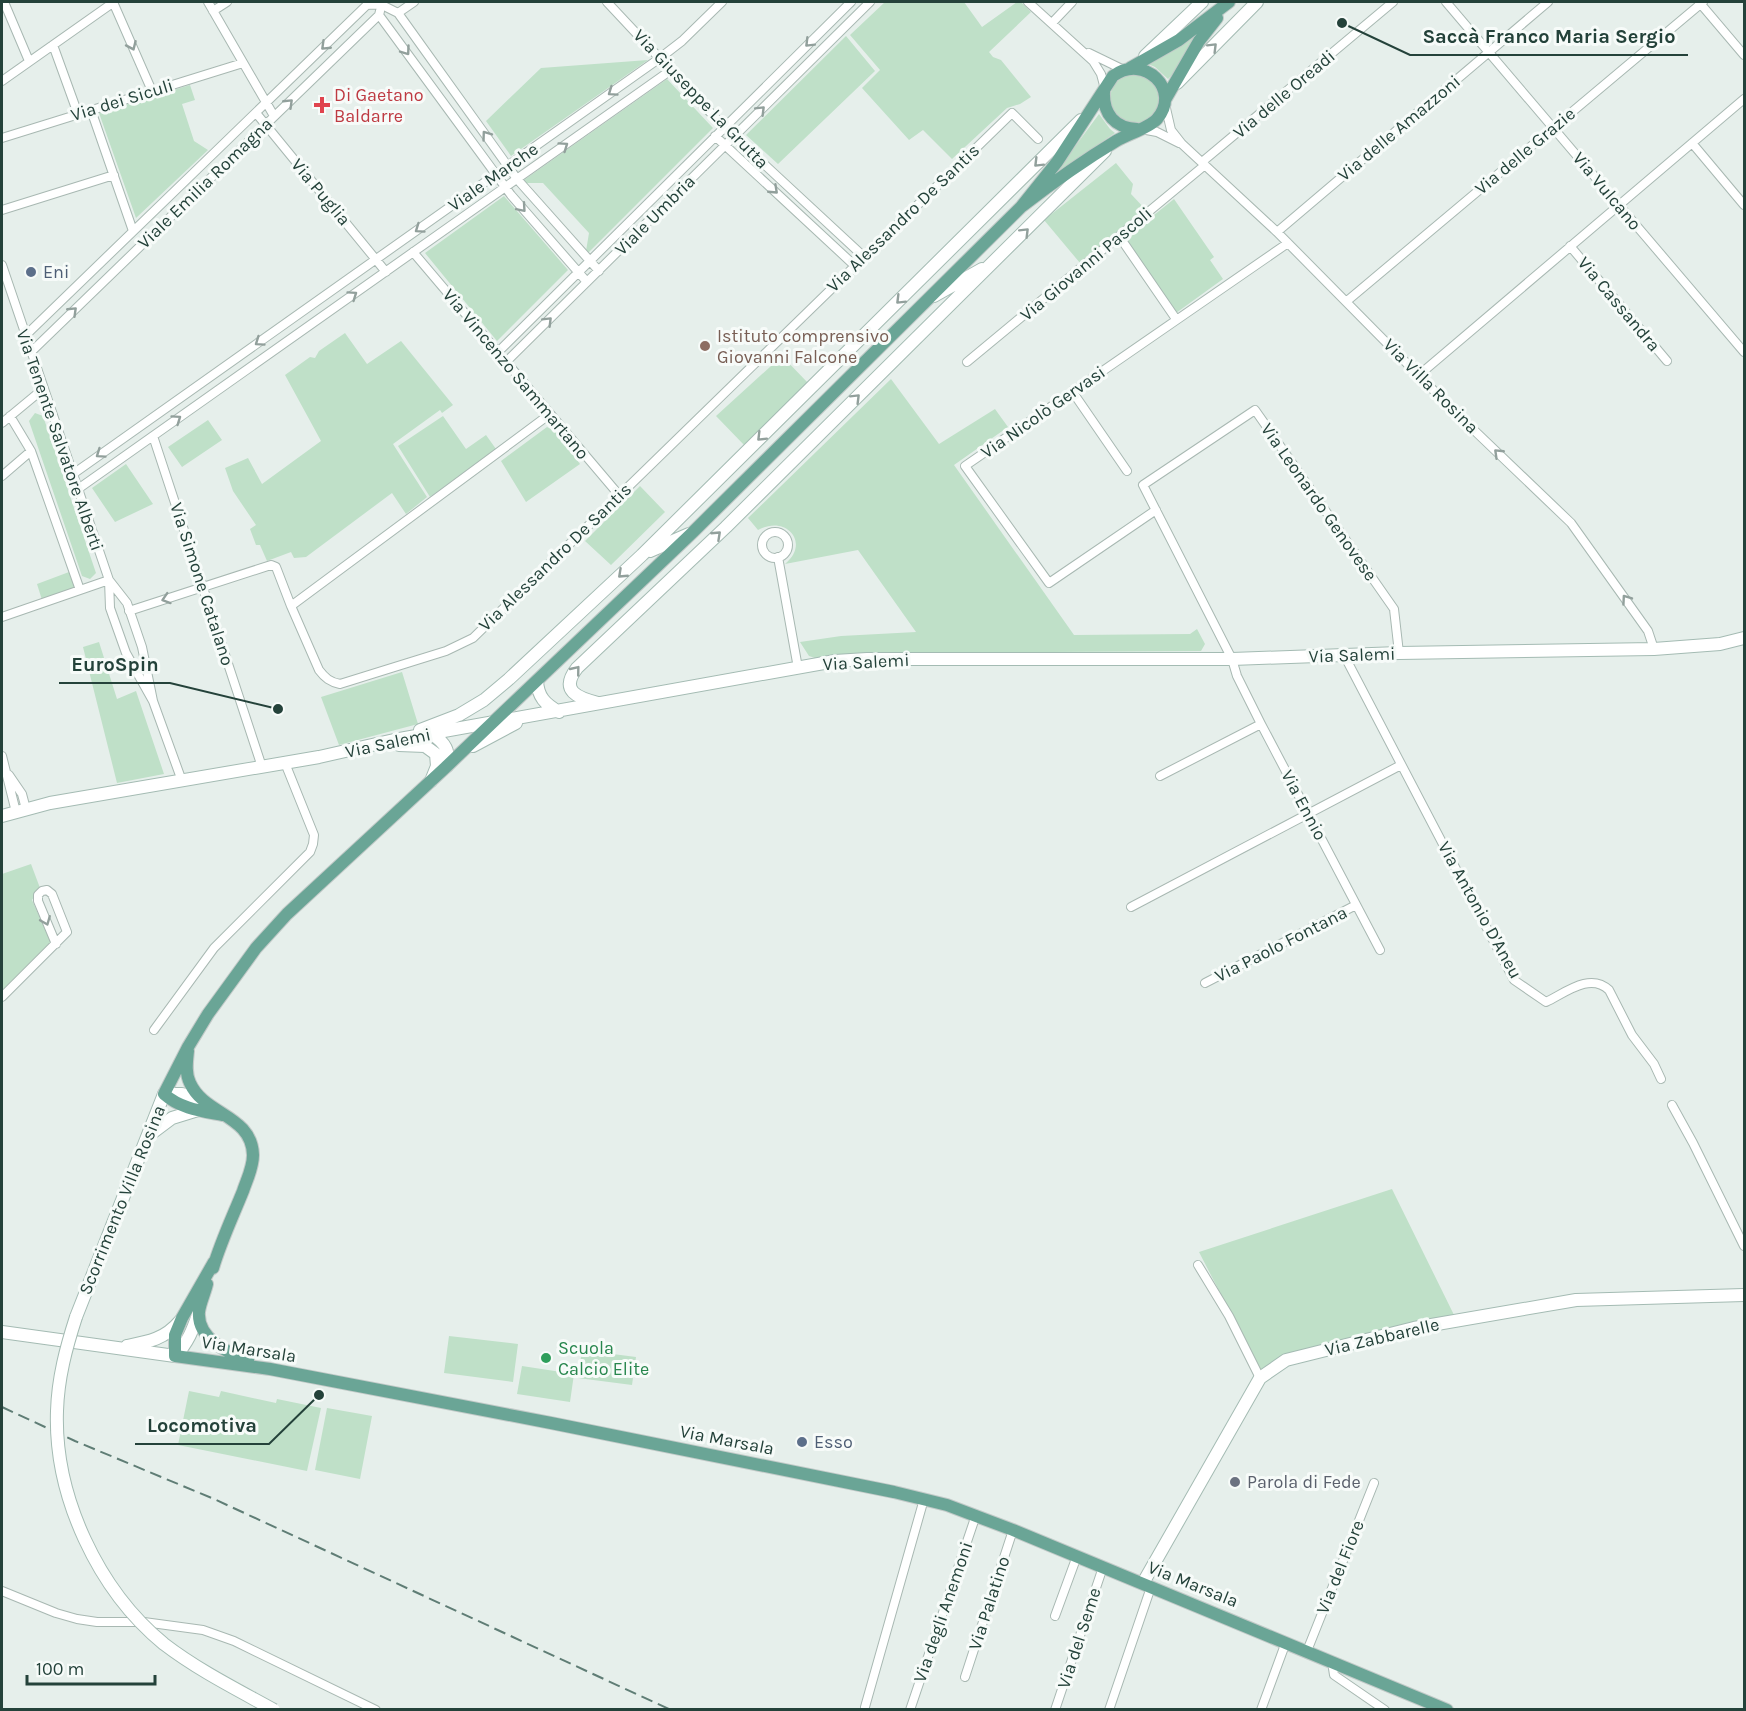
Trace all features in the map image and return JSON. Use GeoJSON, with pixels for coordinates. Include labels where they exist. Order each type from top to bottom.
{"type":"FeatureCollection","features":[{"type":"Feature","properties":{"kind":"main road"},"geometry":{"type":"LineString","coordinates":[[1021,207],[1057,162],[1095,107],[1113,76],[1179,40],[1230,2]]}},
{"type":"Feature","properties":{"kind":"main road"},"geometry":{"type":"LineString","coordinates":[[1021,207],[1060,176],[1114,142],[1147,127],[1159,117],[1172,88],[1199,41],[1230,2]]}},
{"type":"Feature","properties":{"kind":"main road"},"geometry":{"type":"LineString","coordinates":[[1128,68],[1140,69],[1153,75],[1162,86],[1165,102]]}},
{"type":"Feature","properties":{"kind":"main road"},"geometry":{"type":"LineString","coordinates":[[1105,90],[1104,102],[1111,119],[1128,129],[1139,129]]}},
{"type":"Feature","properties":{"kind":"main road","name":"Scorrimento Villa Rosina"},"geometry":{"type":"LineString","coordinates":[[164,1094],[188,1047],[231,982],[271,931],[322,880],[431,781],[693,532],[1021,207]]}},
{"type":"Feature","properties":{"kind":"main road"},"geometry":{"type":"LineString","coordinates":[[188,1047],[189,1083],[200,1105]]}},
{"type":"Feature","properties":{"kind":"main road"},"geometry":{"type":"LineString","coordinates":[[164,1094],[178,1105],[200,1105],[234,1119],[248,1135],[253,1158],[250,1171],[214,1262],[199,1312],[205,1334],[216,1345],[235,1356],[270,1369]]}},
{"type":"Feature","properties":{"kind":"main road"},"geometry":{"type":"LineString","coordinates":[[175,1356],[175,1335],[182,1318],[214,1262]]}},
{"type":"Feature","properties":{"kind":"main road","name":"Via Marsala"},"geometry":{"type":"LineString","coordinates":[[175,1356],[270,1369],[563,1425],[924,1499],[976,1515],[1447,1710]]}},
{"type":"Feature","properties":{"kind":"street"},"geometry":{"type":"LineString","coordinates":[[4,2],[29,61]]}},
{"type":"Feature","properties":{"kind":"street"},"geometry":{"type":"LineString","coordinates":[[2,81],[113,2],[152,91]]}},
{"type":"Feature","properties":{"kind":"street"},"geometry":{"type":"LineString","coordinates":[[207,2],[274,116]]}},
{"type":"Feature","properties":{"kind":"street"},"geometry":{"type":"LineString","coordinates":[[213,11],[227,2]]}},
{"type":"Feature","properties":{"kind":"street"},"geometry":{"type":"LineString","coordinates":[[398,13],[414,2]]}},
{"type":"Feature","properties":{"kind":"street","name":"Via Giuseppe La Grutta"},"geometry":{"type":"LineString","coordinates":[[607,2],[724,127],[863,256]]}},
{"type":"Feature","properties":{"kind":"street"},"geometry":{"type":"LineString","coordinates":[[665,64],[682,41],[722,2]]}},
{"type":"Feature","properties":{"kind":"street","name":"Viale Umbria"},"geometry":{"type":"LineString","coordinates":[[498,352],[851,2]]}},
{"type":"Feature","properties":{"kind":"street","name":"Viale Umbria"},"geometry":{"type":"LineString","coordinates":[[507,362],[867,2]]}},
{"type":"Feature","properties":{"kind":"street"},"geometry":{"type":"LineString","coordinates":[[1028,2],[1093,61],[1101,74],[1105,90]]}},
{"type":"Feature","properties":{"kind":"street"},"geometry":{"type":"LineString","coordinates":[[1052,23],[1072,2]]}},
{"type":"Feature","properties":{"kind":"street"},"geometry":{"type":"LineString","coordinates":[[1080,49],[1128,68],[1202,2]]}},
{"type":"Feature","properties":{"kind":"street"},"geometry":{"type":"LineString","coordinates":[[1172,88],[1257,2]]}},
{"type":"Feature","properties":{"kind":"street","name":"Via delle Oreadi"},"geometry":{"type":"LineString","coordinates":[[1204,164],[1393,2]]}},
{"type":"Feature","properties":{"kind":"street","name":"Via Vulcano"},"geometry":{"type":"LineString","coordinates":[[1446,2],[1744,352]]}},
{"type":"Feature","properties":{"kind":"street","name":"Via delle Amazzoni"},"geometry":{"type":"LineString","coordinates":[[1277,232],[1548,2]]}},
{"type":"Feature","properties":{"kind":"street"},"geometry":{"type":"LineString","coordinates":[[1701,2],[1744,55]]}},
{"type":"Feature","properties":{"kind":"street","name":"Via delle Grazie"},"geometry":{"type":"LineString","coordinates":[[1347,301],[1701,2]]}},
{"type":"Feature","properties":{"kind":"street"},"geometry":{"type":"LineString","coordinates":[[369,3],[380,3],[398,13],[517,178],[599,271]]}},
{"type":"Feature","properties":{"kind":"street","name":"Viale Emilia Romagna"},"geometry":{"type":"LineString","coordinates":[[25,336],[369,3]]}},
{"type":"Feature","properties":{"kind":"street"},"geometry":{"type":"LineString","coordinates":[[380,3],[379,15],[505,187],[587,282]]}},
{"type":"Feature","properties":{"kind":"street","name":"Viale Emilia Romagna"},"geometry":{"type":"LineString","coordinates":[[31,352],[379,15]]}},
{"type":"Feature","properties":{"kind":"street"},"geometry":{"type":"LineString","coordinates":[[53,45],[78,114]]}},
{"type":"Feature","properties":{"kind":"street"},"geometry":{"type":"LineString","coordinates":[[795,57],[804,67]]}},
{"type":"Feature","properties":{"kind":"street","name":"Via dei Siculi"},"geometry":{"type":"LineString","coordinates":[[2,138],[243,63]]}},
{"type":"Feature","properties":{"kind":"street","name":"Viale Marche"},"geometry":{"type":"LineString","coordinates":[[78,489],[652,84],[665,64]]}},
{"type":"Feature","properties":{"kind":"street","name":"Viale Marche"},"geometry":{"type":"LineString","coordinates":[[73,474],[496,174],[665,64]]}},
{"type":"Feature","properties":{"kind":"street"},"geometry":{"type":"LineString","coordinates":[[1419,375],[1744,99]]}},
{"type":"Feature","properties":{"kind":"street","name":"Via Villa Rosina"},"geometry":{"type":"LineString","coordinates":[[1165,102],[1172,130],[1182,144],[1277,232],[1571,523],[1648,631],[1654,649]]}},
{"type":"Feature","properties":{"kind":"street"},"geometry":{"type":"LineString","coordinates":[[394,740],[459,715],[484,700],[509,679],[642,555],[1095,107]]}},
{"type":"Feature","properties":{"kind":"street"},"geometry":{"type":"LineString","coordinates":[[91,110],[133,231]]}},
{"type":"Feature","properties":{"kind":"street","name":"Via Alessandro De Santis"},"geometry":{"type":"LineString","coordinates":[[291,606],[319,670],[325,678],[340,684],[446,651],[473,638],[1012,112],[1038,139]]}},
{"type":"Feature","properties":{"kind":"street","name":"Via Puglia"},"geometry":{"type":"LineString","coordinates":[[256,113],[386,272]]}},
{"type":"Feature","properties":{"kind":"street","name":"Via Villa Rosina"},"geometry":{"type":"LineString","coordinates":[[1139,129],[1157,132],[1182,144]]}},
{"type":"Feature","properties":{"kind":"street","name":"Via Giuseppe La Grutta"},"geometry":{"type":"LineString","coordinates":[[716,136],[854,265]]}},
{"type":"Feature","properties":{"kind":"street"},"geometry":{"type":"LineString","coordinates":[[602,704],[580,699],[573,693],[570,676],[577,668],[726,527],[1114,142]]}},
{"type":"Feature","properties":{"kind":"street"},"geometry":{"type":"LineString","coordinates":[[1692,143],[1744,205]]}},
{"type":"Feature","properties":{"kind":"street","name":"Via Giovanni Pascoli"},"geometry":{"type":"LineString","coordinates":[[968,362],[1204,164]]}},
{"type":"Feature","properties":{"kind":"street"},"geometry":{"type":"LineString","coordinates":[[2,210],[114,175]]}},
{"type":"Feature","properties":{"kind":"street"},"geometry":{"type":"LineString","coordinates":[[789,204],[797,195]]}},
{"type":"Feature","properties":{"kind":"street"},"geometry":{"type":"LineString","coordinates":[[1119,236],[1176,319]]}},
{"type":"Feature","properties":{"kind":"street","name":"Via Nicolò Gervasi"},"geometry":{"type":"LineString","coordinates":[[1156,510],[1049,583],[965,466],[1288,243]]}},
{"type":"Feature","properties":{"kind":"street","name":"Via Cassandra"},"geometry":{"type":"LineString","coordinates":[[1570,246],[1667,362]]}},
{"type":"Feature","properties":{"kind":"street","name":"Via Vincenzo Sammartano"},"geometry":{"type":"LineString","coordinates":[[413,252],[619,495]]}},
{"type":"Feature","properties":{"kind":"street"},"geometry":{"type":"LineString","coordinates":[[930,298],[996,261]]}},
{"type":"Feature","properties":{"kind":"street","name":"Via Tenente Salvatore Alberti"},"geometry":{"type":"LineString","coordinates":[[2,265],[109,580],[110,608],[126,653],[153,701]]}},
{"type":"Feature","properties":{"kind":"street"},"geometry":{"type":"LineString","coordinates":[[325,295],[334,308]]}},
{"type":"Feature","properties":{"kind":"street"},"geometry":{"type":"LineString","coordinates":[[314,303],[323,316]]}},
{"type":"Feature","properties":{"kind":"street"},"geometry":{"type":"LineString","coordinates":[[211,376],[220,389]]}},
{"type":"Feature","properties":{"kind":"street"},"geometry":{"type":"LineString","coordinates":[[2,423],[43,389]]}},
{"type":"Feature","properties":{"kind":"street"},"geometry":{"type":"LineString","coordinates":[[1072,392],[1127,471]]}},
{"type":"Feature","properties":{"kind":"street","name":"Via Leonardo Genovese"},"geometry":{"type":"LineString","coordinates":[[1143,485],[1255,410],[1394,609],[1399,653]]}},
{"type":"Feature","properties":{"kind":"street"},"geometry":{"type":"LineString","coordinates":[[129,611],[270,565],[276,567],[291,606],[550,414]]}},
{"type":"Feature","properties":{"kind":"street","name":"Via Tenente Salvatore Alberti"},"geometry":{"type":"LineString","coordinates":[[10,416],[31,451],[80,590]]}},
{"type":"Feature","properties":{"kind":"street","name":"Via Simone Catalano"},"geometry":{"type":"LineString","coordinates":[[153,436],[262,767]]}},
{"type":"Feature","properties":{"kind":"street"},"geometry":{"type":"LineString","coordinates":[[3,475],[31,451]]}},
{"type":"Feature","properties":{"kind":"street","name":"Via Ennio"},"geometry":{"type":"LineString","coordinates":[[1143,485],[1232,659],[1237,676],[1261,724],[1380,950]]}},
{"type":"Feature","properties":{"kind":"street"},"geometry":{"type":"LineString","coordinates":[[642,555],[693,532]]}},
{"type":"Feature","properties":{"kind":"street"},"geometry":{"type":"LineString","coordinates":[[778,557],[798,668]]}},
{"type":"Feature","properties":{"kind":"street"},"geometry":{"type":"LineString","coordinates":[[2,617],[109,580]]}},
{"type":"Feature","properties":{"kind":"street","name":"Via Tenente Salvatore Alberti"},"geometry":{"type":"LineString","coordinates":[[109,580],[127,603],[142,647],[153,701],[182,781]]}},
{"type":"Feature","properties":{"kind":"street","name":"Via Salemi"},"geometry":{"type":"LineString","coordinates":[[2,816],[50,803],[285,763],[394,740],[835,661],[867,659],[1232,659],[1399,653],[1654,649],[1720,644],[1744,638]]}},
{"type":"Feature","properties":{"kind":"street","name":"Via Antonio D'Aneu"},"geometry":{"type":"LineString","coordinates":[[1344,655],[1514,980],[1546,1002],[1585,983],[1593,982],[1604,985],[1609,990],[1632,1035],[1654,1064],[1661,1079]]}},
{"type":"Feature","properties":{"kind":"street"},"geometry":{"type":"LineString","coordinates":[[537,681],[541,697],[546,704],[559,712]]}},
{"type":"Feature","properties":{"kind":"street"},"geometry":{"type":"LineString","coordinates":[[432,734],[445,744],[452,761],[491,735],[536,716]]}},
{"type":"Feature","properties":{"kind":"street"},"geometry":{"type":"LineString","coordinates":[[1160,776],[1261,724]]}},
{"type":"Feature","properties":{"kind":"street"},"geometry":{"type":"LineString","coordinates":[[371,746],[416,745],[430,748],[436,754],[437,761],[431,781]]}},
{"type":"Feature","properties":{"kind":"street"},"geometry":{"type":"LineString","coordinates":[[2,756],[11,797],[21,810]]}},
{"type":"Feature","properties":{"kind":"street"},"geometry":{"type":"LineString","coordinates":[[153,1030],[214,948],[310,852],[314,844],[314,835],[285,763]]}},
{"type":"Feature","properties":{"kind":"street"},"geometry":{"type":"LineString","coordinates":[[1131,906],[1401,765]]}},
{"type":"Feature","properties":{"kind":"street"},"geometry":{"type":"LineString","coordinates":[[2,997],[56,944],[67,932],[52,894],[47,890],[42,891],[38,895],[38,901],[56,944]]}},
{"type":"Feature","properties":{"kind":"street","name":"Via Paolo Fontana"},"geometry":{"type":"LineString","coordinates":[[1205,983],[1356,905]]}},
{"type":"Feature","properties":{"kind":"street","name":"Scorrimento Villa Rosina"},"geometry":{"type":"LineString","coordinates":[[164,1094],[76,1317],[59,1387],[58,1421],[62,1468],[71,1504],[101,1568],[117,1593],[138,1618],[163,1642],[199,1668],[274,1710]]}},
{"type":"Feature","properties":{"kind":"street"},"geometry":{"type":"LineString","coordinates":[[147,1137],[172,1118],[200,1105]]}},
{"type":"Feature","properties":{"kind":"street"},"geometry":{"type":"LineString","coordinates":[[1672,1105],[1744,1246]]}},
{"type":"Feature","properties":{"kind":"street"},"geometry":{"type":"LineString","coordinates":[[1198,1265],[1229,1316],[1260,1378]]}},
{"type":"Feature","properties":{"kind":"street","name":"Via Zabbarelle"},"geometry":{"type":"LineString","coordinates":[[1147,1585],[1260,1378],[1286,1360],[1414,1328],[1576,1300],[1744,1295]]}},
{"type":"Feature","properties":{"kind":"street"},"geometry":{"type":"LineString","coordinates":[[175,1356],[191,1334],[199,1312]]}},
{"type":"Feature","properties":{"kind":"street"},"geometry":{"type":"LineString","coordinates":[[117,1347],[160,1338],[172,1330],[182,1318]]}},
{"type":"Feature","properties":{"kind":"street","name":"Via Marsala"},"geometry":{"type":"LineString","coordinates":[[2,1332],[175,1356]]}},
{"type":"Feature","properties":{"kind":"street","name":"Via del Fiore"},"geometry":{"type":"LineString","coordinates":[[1307,1651],[1374,1483]]}},
{"type":"Feature","properties":{"kind":"street"},"geometry":{"type":"LineString","coordinates":[[865,1707],[924,1499]]}},
{"type":"Feature","properties":{"kind":"street","name":"Via degli Anemoni"},"geometry":{"type":"LineString","coordinates":[[910,1710],[976,1515]]}},
{"type":"Feature","properties":{"kind":"street","name":"Via Palatino"},"geometry":{"type":"LineString","coordinates":[[965,1677],[1013,1530]]}},
{"type":"Feature","properties":{"kind":"street"},"geometry":{"type":"LineString","coordinates":[[1055,1616],[1077,1556]]}},
{"type":"Feature","properties":{"kind":"street","name":"Via del Seme"},"geometry":{"type":"LineString","coordinates":[[1055,1710],[1103,1567]]}},
{"type":"Feature","properties":{"kind":"street"},"geometry":{"type":"LineString","coordinates":[[1108,1710],[1147,1585]]}},
{"type":"Feature","properties":{"kind":"street"},"geometry":{"type":"LineString","coordinates":[[2,1591],[77,1619],[97,1622],[144,1622],[202,1630],[234,1641],[376,1710]]}},
{"type":"Feature","properties":{"kind":"street"},"geometry":{"type":"LineString","coordinates":[[1261,1710],[1286,1642]]}},
{"type":"Feature","properties":{"kind":"street"},"geometry":{"type":"LineString","coordinates":[[1332,1662],[1334,1675],[1385,1710]]}},
{"type":"Feature","properties":{"kind":"green space"},"geometry":{"type":"Polygon","coordinates":[[[885,2],[964,2],[982,27],[1017,2],[1021,2],[1031,12],[989,52],[993,57],[1001,60],[1031,97],[1007,108],[952,159],[923,130],[909,140],[862,88],[880,70],[850,35],[885,2]]]}},
{"type":"Feature","properties":{"kind":"green space"},"geometry":{"type":"Polygon","coordinates":[[[1196,34],[1168,79],[1148,64],[1196,34]]]}},
{"type":"Feature","properties":{"kind":"green space"},"geometry":{"type":"Polygon","coordinates":[[[846,36],[875,71],[778,164],[746,135],[846,36]]]}},
{"type":"Feature","properties":{"kind":"green space"},"geometry":{"type":"Polygon","coordinates":[[[648,60],[511,156],[486,121],[541,68],[648,60]]]}},
{"type":"Feature","properties":{"kind":"green space"},"geometry":{"type":"Polygon","coordinates":[[[1140,74],[1153,81],[1159,89],[1159,109],[1153,117],[1145,123],[1130,124],[1117,117],[1111,109],[1110,94],[1117,81],[1125,75],[1140,74]]]}},
{"type":"Feature","properties":{"kind":"green space"},"geometry":{"type":"Polygon","coordinates":[[[667,79],[713,128],[588,253],[586,251],[589,233],[543,183],[526,183],[524,180],[667,79]]]}},
{"type":"Feature","properties":{"kind":"green space"},"geometry":{"type":"Polygon","coordinates":[[[190,85],[195,100],[182,104],[194,141],[208,150],[136,218],[99,113],[190,85]]]}},
{"type":"Feature","properties":{"kind":"green space"},"geometry":{"type":"Polygon","coordinates":[[[1099,114],[1115,133],[1054,175],[1099,114]]]}},
{"type":"Feature","properties":{"kind":"green space"},"geometry":{"type":"Polygon","coordinates":[[[1116,163],[1133,184],[1131,194],[1146,210],[1080,263],[1044,220],[1116,163]]]}},
{"type":"Feature","properties":{"kind":"green space"},"geometry":{"type":"Polygon","coordinates":[[[504,196],[568,270],[497,341],[425,253],[504,196]]]}},
{"type":"Feature","properties":{"kind":"green space"},"geometry":{"type":"Polygon","coordinates":[[[1174,199],[1214,257],[1210,260],[1223,279],[1176,313],[1124,239],[1174,199]]]}},
{"type":"Feature","properties":{"kind":"green space"},"geometry":{"type":"Polygon","coordinates":[[[345,333],[367,364],[401,341],[453,405],[442,413],[440,410],[393,444],[427,497],[406,514],[392,493],[306,557],[294,558],[291,552],[267,561],[260,545],[256,545],[250,529],[256,525],[233,491],[225,468],[248,458],[262,484],[321,441],[285,375],[310,357],[315,358],[319,351],[345,333]]]}},
{"type":"Feature","properties":{"kind":"green space"},"geometry":{"type":"Polygon","coordinates":[[[782,356],[809,384],[745,446],[716,416],[782,356]]]}},
{"type":"Feature","properties":{"kind":"green space"},"geometry":{"type":"Polygon","coordinates":[[[891,379],[939,444],[995,409],[1008,427],[954,465],[1074,635],[1190,634],[1197,629],[1205,644],[1201,651],[899,653],[815,658],[809,656],[800,642],[841,636],[916,632],[858,550],[785,564],[796,548],[792,533],[778,526],[768,526],[758,530],[748,518],[891,379]]]}},
{"type":"Feature","properties":{"kind":"green space"},"geometry":{"type":"Polygon","coordinates":[[[35,413],[43,416],[96,573],[90,579],[82,576],[29,421],[35,413]]]}},
{"type":"Feature","properties":{"kind":"green space"},"geometry":{"type":"Polygon","coordinates":[[[443,416],[466,449],[486,435],[496,449],[430,497],[398,446],[443,416]]]}},
{"type":"Feature","properties":{"kind":"green space"},"geometry":{"type":"Polygon","coordinates":[[[208,420],[222,440],[182,467],[168,447],[208,420]]]}},
{"type":"Feature","properties":{"kind":"green space"},"geometry":{"type":"Polygon","coordinates":[[[547,427],[555,431],[580,464],[526,502],[501,461],[547,427]]]}},
{"type":"Feature","properties":{"kind":"green space"},"geometry":{"type":"Polygon","coordinates":[[[126,464],[153,504],[115,522],[92,488],[126,464]]]}},
{"type":"Feature","properties":{"kind":"green space"},"geometry":{"type":"Polygon","coordinates":[[[640,486],[665,512],[611,565],[585,541],[640,486]]]}},
{"type":"Feature","properties":{"kind":"green space"},"geometry":{"type":"Polygon","coordinates":[[[69,572],[75,589],[42,600],[37,584],[69,572]]]}},
{"type":"Feature","properties":{"kind":"green space"},"geometry":{"type":"Polygon","coordinates":[[[99,642],[117,699],[136,691],[164,774],[117,783],[83,647],[99,642]]]}},
{"type":"Feature","properties":{"kind":"green space"},"geometry":{"type":"Polygon","coordinates":[[[402,672],[418,724],[339,745],[321,697],[402,672]]]}},
{"type":"Feature","properties":{"kind":"green space"},"geometry":{"type":"Polygon","coordinates":[[[31,864],[40,888],[32,900],[51,943],[2,992],[2,874],[31,864]]]}},
{"type":"Feature","properties":{"kind":"green space"},"geometry":{"type":"Polygon","coordinates":[[[1392,1189],[1455,1317],[1286,1354],[1260,1370],[1199,1252],[1392,1189]]]}},
{"type":"Feature","properties":{"kind":"green space"},"geometry":{"type":"Polygon","coordinates":[[[449,1336],[518,1344],[513,1382],[444,1373],[449,1336]]]}},
{"type":"Feature","properties":{"kind":"green space"},"geometry":{"type":"Polygon","coordinates":[[[582,1350],[636,1357],[632,1385],[578,1378],[582,1350]]]}},
{"type":"Feature","properties":{"kind":"green space"},"geometry":{"type":"Polygon","coordinates":[[[522,1366],[574,1374],[570,1402],[517,1394],[522,1366]]]}},
{"type":"Feature","properties":{"kind":"green space"},"geometry":{"type":"Polygon","coordinates":[[[189,1391],[219,1397],[221,1391],[276,1403],[277,1399],[321,1408],[307,1471],[178,1445],[189,1391]]]}},
{"type":"Feature","properties":{"kind":"green space"},"geometry":{"type":"Polygon","coordinates":[[[327,1408],[372,1416],[360,1479],[315,1470],[327,1408]]]}},
{"type":"Feature","properties":{"kind":"railway"},"geometry":{"type":"LineString","coordinates":[[2,1407],[75,1441],[214,1499],[671,1710]]}},
{"type":"Feature","properties":{"kind":"place","name":"Saccà Franco Maria Sergio"},"geometry":{"type":"Point","coordinates":[1342,23]}},
{"type":"Feature","properties":{"kind":"place","name":"Di Gaetano Baldarre"},"geometry":{"type":"Point","coordinates":[322,105]}},
{"type":"Feature","properties":{"kind":"place","name":"Eni"},"geometry":{"type":"Point","coordinates":[31,272]}},
{"type":"Feature","properties":{"kind":"place","name":"Istituto comprensivo Giovanni Falcone"},"geometry":{"type":"Point","coordinates":[705,346]}},
{"type":"Feature","properties":{"kind":"place","name":"EuroSpin"},"geometry":{"type":"Point","coordinates":[278,709]}},
{"type":"Feature","properties":{"kind":"place","name":"Scuola Calcio Elite"},"geometry":{"type":"Point","coordinates":[546,1358]}},
{"type":"Feature","properties":{"kind":"place","name":"Locomotiva"},"geometry":{"type":"Point","coordinates":[319,1395]}},
{"type":"Feature","properties":{"kind":"place","name":"Esso"},"geometry":{"type":"Point","coordinates":[802,1442]}},
{"type":"Feature","properties":{"kind":"place","name":"Parola di Fede"},"geometry":{"type":"Point","coordinates":[1235,1482]}}]}
